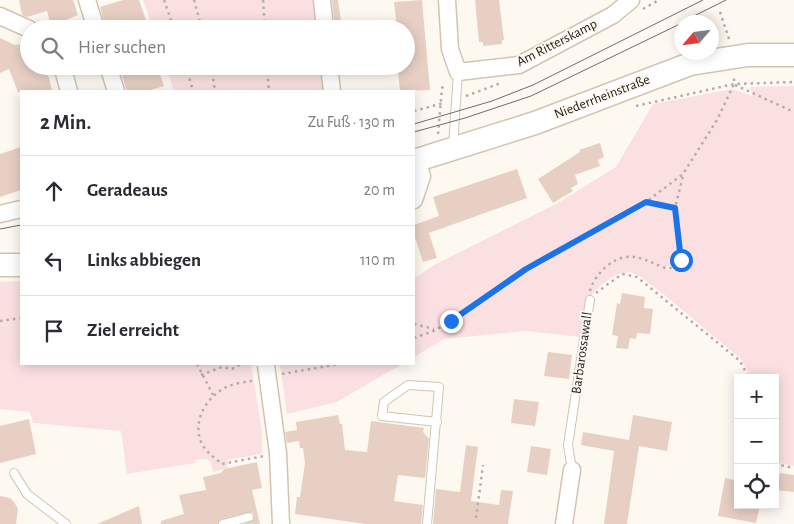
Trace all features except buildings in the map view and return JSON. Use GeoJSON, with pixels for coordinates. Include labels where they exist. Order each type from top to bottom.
{"type":"FeatureCollection","features":[{"type":"Feature","properties":{"kind":"main road","name":"Niederrheinstraße"},"geometry":{"type":"LineString","coordinates":[[418,165],[448,150],[535,123],[690,64],[711,59],[748,55],[794,55]]}},
{"type":"Feature","properties":{"kind":"main road"},"geometry":{"type":"LineString","coordinates":[[0,265],[20,264]]}},
{"type":"Feature","properties":{"kind":"street"},"geometry":{"type":"LineString","coordinates":[[87,0],[91,20]]}},
{"type":"Feature","properties":{"kind":"street"},"geometry":{"type":"LineString","coordinates":[[322,0],[324,20]]}},
{"type":"Feature","properties":{"kind":"street"},"geometry":{"type":"LineString","coordinates":[[448,0],[450,49],[458,72]]}},
{"type":"Feature","properties":{"kind":"street","name":"Am Ritterskamp"},"geometry":{"type":"LineString","coordinates":[[458,72],[519,65],[613,15],[631,0]]}},
{"type":"Feature","properties":{"kind":"street"},"geometry":{"type":"LineString","coordinates":[[0,16],[20,25]]}},
{"type":"Feature","properties":{"kind":"street"},"geometry":{"type":"LineString","coordinates":[[65,75],[70,90]]}},
{"type":"Feature","properties":{"kind":"street"},"geometry":{"type":"LineString","coordinates":[[111,75],[116,90]]}},
{"type":"Feature","properties":{"kind":"street"},"geometry":{"type":"LineString","coordinates":[[330,75],[332,90]]}},
{"type":"Feature","properties":{"kind":"street"},"geometry":{"type":"LineString","coordinates":[[415,191],[418,165]]}},
{"type":"Feature","properties":{"kind":"street"},"geometry":{"type":"LineString","coordinates":[[0,214],[20,209]]}},
{"type":"Feature","properties":{"kind":"street"},"geometry":{"type":"LineString","coordinates":[[267,371],[278,453],[281,524]]}},
{"type":"Feature","properties":{"kind":"street","name":"Barbarossawall"},"geometry":{"type":"LineString","coordinates":[[564,524],[572,470]]}},
{"type":"Feature","properties":{"kind":"lane"},"geometry":{"type":"LineString","coordinates":[[448,150],[458,72]]}},
{"type":"Feature","properties":{"kind":"lane","name":"Barbarossawall"},"geometry":{"type":"LineString","coordinates":[[572,470],[568,445],[590,300]]}},
{"type":"Feature","properties":{"kind":"lane"},"geometry":{"type":"LineString","coordinates":[[427,524],[437,422],[439,387],[408,385],[384,402],[382,416],[437,422]]}},
{"type":"Feature","properties":{"kind":"lane"},"geometry":{"type":"LineString","coordinates":[[14,473],[28,494],[66,524]]}},
{"type":"Feature","properties":{"kind":"lane"},"geometry":{"type":"LineString","coordinates":[[223,524],[249,517]]}},
{"type":"Feature","properties":{"kind":"path"},"geometry":{"type":"LineString","coordinates":[[164,0],[171,20]]}},
{"type":"Feature","properties":{"kind":"path"},"geometry":{"type":"LineString","coordinates":[[194,0],[200,20]]}},
{"type":"Feature","properties":{"kind":"path"},"geometry":{"type":"LineString","coordinates":[[262,0],[263,20]]}},
{"type":"Feature","properties":{"kind":"path"},"geometry":{"type":"LineString","coordinates":[[720,12],[730,42]]}},
{"type":"Feature","properties":{"kind":"path"},"geometry":{"type":"LineString","coordinates":[[448,150],[438,136],[442,88],[458,72]]}},
{"type":"Feature","properties":{"kind":"path"},"geometry":{"type":"LineString","coordinates":[[189,75],[194,90]]}},
{"type":"Feature","properties":{"kind":"path"},"geometry":{"type":"LineString","coordinates":[[212,75],[214,90]]}},
{"type":"Feature","properties":{"kind":"path"},"geometry":{"type":"LineString","coordinates":[[268,75],[269,90]]}},
{"type":"Feature","properties":{"kind":"path"},"geometry":{"type":"LineString","coordinates":[[627,109],[655,100],[734,84],[794,82]]}},
{"type":"Feature","properties":{"kind":"path"},"geometry":{"type":"LineString","coordinates":[[734,84],[794,112]]}},
{"type":"Feature","properties":{"kind":"path"},"geometry":{"type":"LineString","coordinates":[[590,300],[590,292],[596,277],[620,257],[641,258],[668,269],[679,265],[681,252],[675,208],[683,174],[717,120],[734,84]]}},
{"type":"Feature","properties":{"kind":"path"},"geometry":{"type":"LineString","coordinates":[[415,111],[440,105]]}},
{"type":"Feature","properties":{"kind":"path"},"geometry":{"type":"LineString","coordinates":[[415,338],[436,330],[526,269],[646,202],[683,174]]}},
{"type":"Feature","properties":{"kind":"path"},"geometry":{"type":"LineString","coordinates":[[646,202],[675,208]]}},
{"type":"Feature","properties":{"kind":"path","name":"Barbarossawall"},"geometry":{"type":"LineString","coordinates":[[590,300],[616,276],[622,274],[638,277],[740,361],[747,374]]}},
{"type":"Feature","properties":{"kind":"path"},"geometry":{"type":"LineString","coordinates":[[0,321],[20,318]]}},
{"type":"Feature","properties":{"kind":"path"},"geometry":{"type":"LineString","coordinates":[[415,324],[436,330]]}},
{"type":"Feature","properties":{"kind":"path"},"geometry":{"type":"LineString","coordinates":[[197,365],[213,395]]}},
{"type":"Feature","properties":{"kind":"path"},"geometry":{"type":"LineString","coordinates":[[201,375],[222,367],[232,369],[239,365]]}},
{"type":"Feature","properties":{"kind":"path"},"geometry":{"type":"LineString","coordinates":[[245,461],[222,464],[209,454],[202,443],[199,418],[205,404],[213,395],[229,386],[267,371],[329,365]]}},
{"type":"Feature","properties":{"kind":"path"},"geometry":{"type":"LineString","coordinates":[[476,518],[483,465]]}},
{"type":"Feature","properties":{"kind":"path"},"geometry":{"type":"LineString","coordinates":[[779,465],[794,468]]}},
{"type":"Feature","properties":{"kind":"shaded area"},"geometry":{"type":"Polygon","coordinates":[[[143,0],[315,0],[317,20],[150,20],[143,0]]]}},
{"type":"Feature","properties":{"kind":"shaded area"},"geometry":{"type":"Polygon","coordinates":[[[169,75],[324,75],[326,90],[174,90],[169,75]]]}},
{"type":"Feature","properties":{"kind":"shaded area"},"geometry":{"type":"Polygon","coordinates":[[[794,86],[794,466],[779,463],[779,374],[750,374],[741,359],[662,293],[638,275],[630,272],[615,275],[600,286],[588,299],[581,337],[526,331],[444,339],[415,356],[415,278],[432,266],[556,204],[616,167],[653,104],[732,89],[753,96],[750,87],[794,86]],[[677,206],[675,221],[679,245],[678,260],[674,266],[666,267],[667,270],[676,270],[681,266],[683,260],[677,206]]]}},
{"type":"Feature","properties":{"kind":"shaded area"},"geometry":{"type":"Polygon","coordinates":[[[20,281],[20,365],[251,365],[262,432],[262,454],[227,460],[228,468],[213,472],[211,462],[206,459],[195,460],[195,463],[127,474],[121,431],[33,423],[30,412],[0,409],[0,282],[20,281]]]}},
{"type":"Feature","properties":{"kind":"shaded area"},"geometry":{"type":"Polygon","coordinates":[[[280,365],[400,365],[337,402],[287,414],[280,365]]]}},
{"type":"Feature","properties":{"kind":"tram line"},"geometry":{"type":"LineString","coordinates":[[415,124],[492,101],[533,85],[703,0]]}},
{"type":"Feature","properties":{"kind":"tram line"},"geometry":{"type":"LineString","coordinates":[[696,15],[726,0]]}},
{"type":"Feature","properties":{"kind":"tram line"},"geometry":{"type":"LineString","coordinates":[[415,132],[465,118],[531,96],[674,27]]}},
{"type":"Feature","properties":{"kind":"tram line"},"geometry":{"type":"LineString","coordinates":[[0,229],[20,225]]}},
{"type":"Feature","properties":{"kind":"route"},"geometry":{"type":"LineString","coordinates":[[451,321],[526,269],[646,202],[675,208],[681,260]]}}]}
